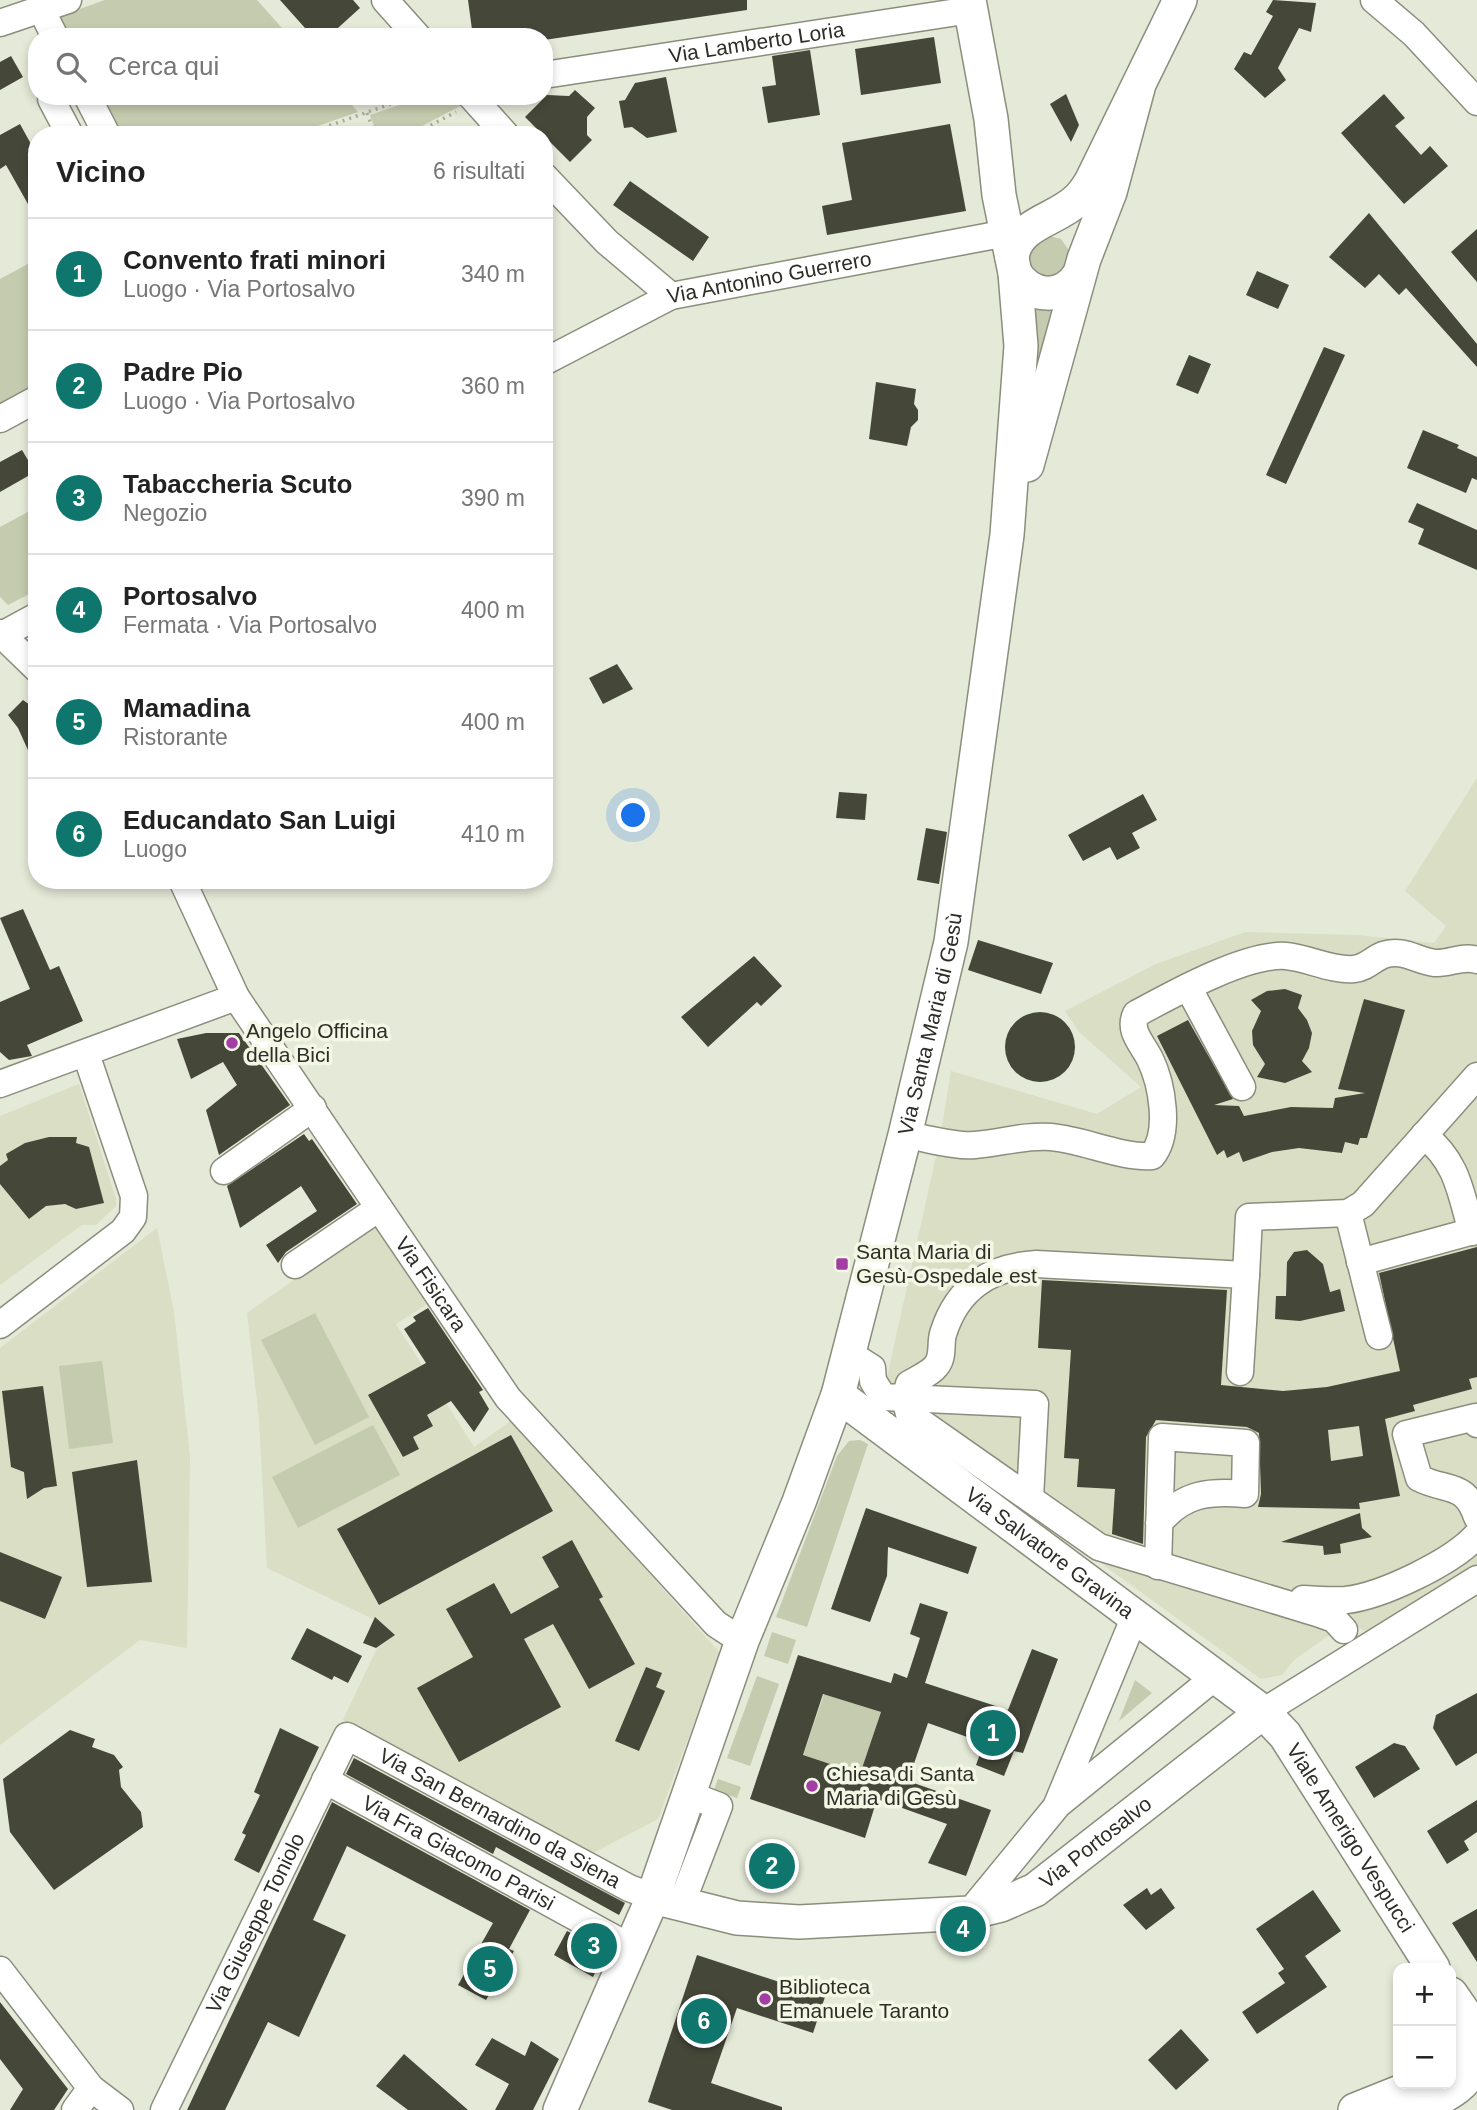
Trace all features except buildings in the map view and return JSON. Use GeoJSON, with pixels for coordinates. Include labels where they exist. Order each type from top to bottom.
{"type":"FeatureCollection","features":[{"type":"Feature","properties":{"kind":"main road"},"geometry":{"type":"LineString","coordinates":[[1011,254],[1020,236],[1049,222],[1077,200],[1091,182],[1180,0]]}},
{"type":"Feature","properties":{"kind":"main road"},"geometry":{"type":"LineString","coordinates":[[970,5],[991,120],[1011,254],[1021,346],[1007,535]]}},
{"type":"Feature","properties":{"kind":"main road"},"geometry":{"type":"LineString","coordinates":[[1007,535],[1081,267],[1110,192],[1138,88]]}},
{"type":"Feature","properties":{"kind":"main road"},"geometry":{"type":"LineString","coordinates":[[991,120],[1016,195],[1049,222],[1074,234],[1083,250],[1081,267],[1069,287],[1047,294],[1025,285],[1011,254]]}},
{"type":"Feature","properties":{"kind":"main road","name":"Via Santa Maria di Gesù"},"geometry":{"type":"LineString","coordinates":[[799,1502],[850,1354],[951,942],[1007,535]]}},
{"type":"Feature","properties":{"kind":"main road","name":"Via Salvatore Gravina"},"geometry":{"type":"LineString","coordinates":[[838,1395],[1262,1712]]}},
{"type":"Feature","properties":{"kind":"main road"},"geometry":{"type":"LineString","coordinates":[[560,2110],[630,1947],[667,1901],[693,1788],[742,1641],[799,1502]]}},
{"type":"Feature","properties":{"kind":"main road"},"geometry":{"type":"LineString","coordinates":[[693,1788],[738,1692],[771,1603],[799,1502]]}},
{"type":"Feature","properties":{"kind":"main road","name":"Via Portosalvo"},"geometry":{"type":"LineString","coordinates":[[667,1901],[737,1918],[799,1922],[882,1920],[969,1913],[1001,1905],[1035,1890],[1262,1712]]}},
{"type":"Feature","properties":{"kind":"main road","name":"Viale Amerigo Vespucci"},"geometry":{"type":"LineString","coordinates":[[1262,1712],[1285,1735],[1430,1963]]}},
{"type":"Feature","properties":{"kind":"main road"},"geometry":{"type":"LineString","coordinates":[[1456,2001],[1473,2026],[1477,2043]]}},
{"type":"Feature","properties":{"kind":"main road"},"geometry":{"type":"LineString","coordinates":[[1415,2110],[1448,2094],[1465,2081],[1475,2064],[1477,2053]]}},
{"type":"Feature","properties":{"kind":"main road"},"geometry":{"type":"LineString","coordinates":[[1355,2110],[1408,2089]]}},
{"type":"Feature","properties":{"kind":"street"},"geometry":{"type":"LineString","coordinates":[[0,23],[68,0]]}},
{"type":"Feature","properties":{"kind":"street"},"geometry":{"type":"LineString","coordinates":[[385,0],[410,28]]}},
{"type":"Feature","properties":{"kind":"street"},"geometry":{"type":"LineString","coordinates":[[1374,0],[1404,25],[1477,102]]}},
{"type":"Feature","properties":{"kind":"street","name":"Via Lamberto Loria"},"geometry":{"type":"LineString","coordinates":[[553,74],[970,5]]}},
{"type":"Feature","properties":{"kind":"street"},"geometry":{"type":"LineString","coordinates":[[41,9],[50,28]]}},
{"type":"Feature","properties":{"kind":"street"},"geometry":{"type":"LineString","coordinates":[[54,105],[65,126]]}},
{"type":"Feature","properties":{"kind":"street"},"geometry":{"type":"LineString","coordinates":[[91,105],[102,126]]}},
{"type":"Feature","properties":{"kind":"street"},"geometry":{"type":"LineString","coordinates":[[479,105],[498,126]]}},
{"type":"Feature","properties":{"kind":"street"},"geometry":{"type":"LineString","coordinates":[[553,185],[607,242],[671,296]]}},
{"type":"Feature","properties":{"kind":"street","name":"Via Antonino Guerrero"},"geometry":{"type":"LineString","coordinates":[[553,357],[671,296],[1011,254]]}},
{"type":"Feature","properties":{"kind":"street"},"geometry":{"type":"LineString","coordinates":[[0,419],[28,404]]}},
{"type":"Feature","properties":{"kind":"street"},"geometry":{"type":"LineString","coordinates":[[28,620],[1,634],[28,660]]}},
{"type":"Feature","properties":{"kind":"street","name":"Via Fisicara"},"geometry":{"type":"LineString","coordinates":[[185,889],[236,997],[508,1398],[716,1623],[742,1641]]}},
{"type":"Feature","properties":{"kind":"street"},"geometry":{"type":"LineString","coordinates":[[905,1135],[976,1145],[1008,1138],[1082,1140],[1140,1157],[1152,1156],[1160,1147],[1162,1128],[1158,1082],[1132,1022],[1136,1014],[1188,987],[1261,958],[1284,956],[1345,969],[1358,969],[1383,955],[1397,953],[1431,963],[1468,957],[1477,960]]}},
{"type":"Feature","properties":{"kind":"street"},"geometry":{"type":"LineString","coordinates":[[1188,987],[1242,1087]]}},
{"type":"Feature","properties":{"kind":"street"},"geometry":{"type":"LineString","coordinates":[[0,1084],[236,997]]}},
{"type":"Feature","properties":{"kind":"street"},"geometry":{"type":"LineString","coordinates":[[0,1325],[123,1231],[133,1217],[134,1196],[94,1051]]}},
{"type":"Feature","properties":{"kind":"street"},"geometry":{"type":"LineString","coordinates":[[1240,1372],[1249,1217],[1348,1213],[1363,1204],[1477,1076]]}},
{"type":"Feature","properties":{"kind":"street"},"geometry":{"type":"LineString","coordinates":[[224,1171],[313,1108]]}},
{"type":"Feature","properties":{"kind":"street"},"geometry":{"type":"LineString","coordinates":[[1360,1262],[1475,1231],[1454,1168],[1443,1151],[1424,1135]]}},
{"type":"Feature","properties":{"kind":"street"},"geometry":{"type":"LineString","coordinates":[[295,1265],[379,1208]]}},
{"type":"Feature","properties":{"kind":"street"},"geometry":{"type":"LineString","coordinates":[[1348,1213],[1379,1336]]}},
{"type":"Feature","properties":{"kind":"street"},"geometry":{"type":"LineString","coordinates":[[1246,1275],[1036,1264],[1012,1265],[994,1271],[974,1284],[957,1301],[942,1338],[941,1356],[936,1367],[909,1384],[905,1398],[909,1414],[1099,1547],[1158,1566],[1301,1599],[1344,1618]]}},
{"type":"Feature","properties":{"kind":"street"},"geometry":{"type":"LineString","coordinates":[[850,1354],[873,1368],[873,1381],[883,1397],[1035,1404],[1030,1499]]}},
{"type":"Feature","properties":{"kind":"street"},"geometry":{"type":"LineString","coordinates":[[1477,1424],[1475,1416],[1406,1434],[1419,1478],[1431,1484],[1455,1488],[1466,1495],[1477,1517]]}},
{"type":"Feature","properties":{"kind":"street"},"geometry":{"type":"LineString","coordinates":[[1158,1566],[1159,1523]]}},
{"type":"Feature","properties":{"kind":"street"},"geometry":{"type":"LineString","coordinates":[[1344,1618],[1395,1585],[1454,1554],[1477,1535]]}},
{"type":"Feature","properties":{"kind":"street"},"geometry":{"type":"LineString","coordinates":[[1344,1618],[1362,1604],[1397,1590],[1477,1547]]}},
{"type":"Feature","properties":{"kind":"street","name":"Via Portosalvo"},"geometry":{"type":"LineString","coordinates":[[1262,1712],[1477,1580]]}},
{"type":"Feature","properties":{"kind":"street"},"geometry":{"type":"LineString","coordinates":[[1056,1807],[1135,1616]]}},
{"type":"Feature","properties":{"kind":"street"},"geometry":{"type":"LineString","coordinates":[[1344,1618],[1350,1657]]}},
{"type":"Feature","properties":{"kind":"street"},"geometry":{"type":"LineString","coordinates":[[969,1913],[1056,1807],[1215,1677]]}},
{"type":"Feature","properties":{"kind":"street","name":"Via Giuseppe Toniolo"},"geometry":{"type":"LineString","coordinates":[[164,2110],[347,1736]]}},
{"type":"Feature","properties":{"kind":"street","name":"Via San Bernardino da Siena"},"geometry":{"type":"LineString","coordinates":[[347,1736],[629,1888],[667,1901]]}},
{"type":"Feature","properties":{"kind":"street","name":"Via Fra Giacomo Parisi"},"geometry":{"type":"LineString","coordinates":[[325,1780],[630,1947]]}},
{"type":"Feature","properties":{"kind":"street"},"geometry":{"type":"LineString","coordinates":[[0,1970],[91,2088],[120,2110]]}},
{"type":"Feature","properties":{"kind":"street"},"geometry":{"type":"LineString","coordinates":[[75,2110],[91,2088]]}},
{"type":"Feature","properties":{"kind":"path"},"geometry":{"type":"LineString","coordinates":[[329,126],[389,105]]}},
{"type":"Feature","properties":{"kind":"path"},"geometry":{"type":"LineString","coordinates":[[428,126],[464,105]]}},
{"type":"Feature","properties":{"kind":"path"},"geometry":{"type":"LineString","coordinates":[[367,113],[371,126]]}},
{"type":"Feature","properties":{"kind":"shaded area"},"geometry":{"type":"Polygon","coordinates":[[[105,0],[257,0],[282,28],[66,28],[60,16],[105,0]]]}},
{"type":"Feature","properties":{"kind":"shaded area"},"geometry":{"type":"Polygon","coordinates":[[[107,105],[352,105],[358,112],[318,126],[117,126],[107,105]]]}},
{"type":"Feature","properties":{"kind":"shaded area"},"geometry":{"type":"Polygon","coordinates":[[[399,105],[462,105],[422,126],[374,126],[370,115],[399,105]]]}},
{"type":"Feature","properties":{"kind":"shaded area"},"geometry":{"type":"Polygon","coordinates":[[[1045,235],[1061,239],[1070,252],[1067,274],[1030,279],[1024,248],[1045,235]]]}},
{"type":"Feature","properties":{"kind":"shaded area"},"geometry":{"type":"Polygon","coordinates":[[[28,264],[28,389],[0,405],[0,279],[28,264]]]}},
{"type":"Feature","properties":{"kind":"shaded area"},"geometry":{"type":"Polygon","coordinates":[[[1031,305],[1058,307],[1037,376],[1033,377],[1031,305]]]}},
{"type":"Feature","properties":{"kind":"shaded area"},"geometry":{"type":"Polygon","coordinates":[[[28,512],[28,595],[8,605],[0,597],[0,527],[28,512]]]}},
{"type":"Feature","properties":{"kind":"shaded area"},"geometry":{"type":"Polygon","coordinates":[[[1477,778],[1477,1565],[1366,1631],[1359,1628],[1332,1633],[1294,1660],[1282,1675],[1261,1679],[881,1404],[937,1152],[945,1152],[949,1128],[942,1127],[951,1071],[1097,1114],[1141,1087],[1079,1032],[1065,1011],[1156,964],[1245,932],[1357,935],[1434,943],[1446,926],[1405,891],[1477,778]]]}},
{"type":"Feature","properties":{"kind":"shaded area"},"geometry":{"type":"Polygon","coordinates":[[[79,1084],[116,1206],[96,1225],[82,1225],[0,1285],[0,1116],[79,1084]]]}},
{"type":"Feature","properties":{"kind":"shaded area"},"geometry":{"type":"Polygon","coordinates":[[[377,1221],[430,1302],[396,1324],[474,1447],[512,1420],[720,1653],[658,1819],[589,1855],[343,1720],[377,1648],[394,1635],[381,1623],[267,1568],[259,1419],[247,1313],[377,1221]]]}},
{"type":"Feature","properties":{"kind":"shaded area"},"geometry":{"type":"Polygon","coordinates":[[[157,1228],[174,1312],[190,1457],[187,1648],[140,1640],[0,1745],[0,1348],[157,1228]]]}},
{"type":"Feature","properties":{"kind":"shaded area"},"geometry":{"type":"Polygon","coordinates":[[[315,1313],[369,1417],[315,1445],[261,1340],[315,1313]]]}},
{"type":"Feature","properties":{"kind":"shaded area"},"geometry":{"type":"Polygon","coordinates":[[[102,1361],[113,1443],[69,1449],[59,1366],[102,1361]]]}},
{"type":"Feature","properties":{"kind":"shaded area"},"geometry":{"type":"Polygon","coordinates":[[[373,1425],[400,1475],[298,1528],[272,1477],[373,1425]]]}},
{"type":"Feature","properties":{"kind":"shaded area"},"geometry":{"type":"Polygon","coordinates":[[[860,1440],[868,1444],[807,1627],[776,1617],[837,1456],[849,1441],[860,1440]]]}},
{"type":"Feature","properties":{"kind":"shaded area"},"geometry":{"type":"Polygon","coordinates":[[[772,1632],[796,1640],[788,1664],[764,1656],[772,1632]]]}},
{"type":"Feature","properties":{"kind":"shaded area"},"geometry":{"type":"Polygon","coordinates":[[[757,1676],[779,1684],[750,1766],[727,1758],[757,1676]]]}},
{"type":"Feature","properties":{"kind":"shaded area"},"geometry":{"type":"Polygon","coordinates":[[[1135,1680],[1152,1693],[1119,1721],[1135,1680]]]}},
{"type":"Feature","properties":{"kind":"shaded area"},"geometry":{"type":"Polygon","coordinates":[[[824,1694],[881,1712],[860,1774],[803,1756],[824,1694]]]}},
{"type":"Feature","properties":{"kind":"shaded area"},"geometry":{"type":"Polygon","coordinates":[[[718,1779],[741,1787],[737,1798],[714,1790],[718,1779]]]}},
{"type":"Feature","properties":{"kind":"place","name":"Angelo Officina della Bici"},"geometry":{"type":"Point","coordinates":[232,1043]}},
{"type":"Feature","properties":{"kind":"place","name":"Santa Maria di Gesù-Ospedale est"},"geometry":{"type":"Point","coordinates":[842,1264]}},
{"type":"Feature","properties":{"kind":"place","name":"Convento frati minori"},"geometry":{"type":"Point","coordinates":[993,1733]}},
{"type":"Feature","properties":{"kind":"place","name":"Chiesa di Santa Maria di Gesù"},"geometry":{"type":"Point","coordinates":[812,1786]}},
{"type":"Feature","properties":{"kind":"place","name":"Padre Pio"},"geometry":{"type":"Point","coordinates":[772,1866]}},
{"type":"Feature","properties":{"kind":"place","name":"Portosalvo"},"geometry":{"type":"Point","coordinates":[963,1929]}},
{"type":"Feature","properties":{"kind":"place","name":"Tabaccheria Scuto"},"geometry":{"type":"Point","coordinates":[594,1946]}},
{"type":"Feature","properties":{"kind":"place","name":"Mamadina"},"geometry":{"type":"Point","coordinates":[490,1969]}},
{"type":"Feature","properties":{"kind":"place","name":"Biblioteca Emanuele Taranto"},"geometry":{"type":"Point","coordinates":[765,1999]}},
{"type":"Feature","properties":{"kind":"place","name":"Educandato San Luigi"},"geometry":{"type":"Point","coordinates":[704,2021]}}]}
